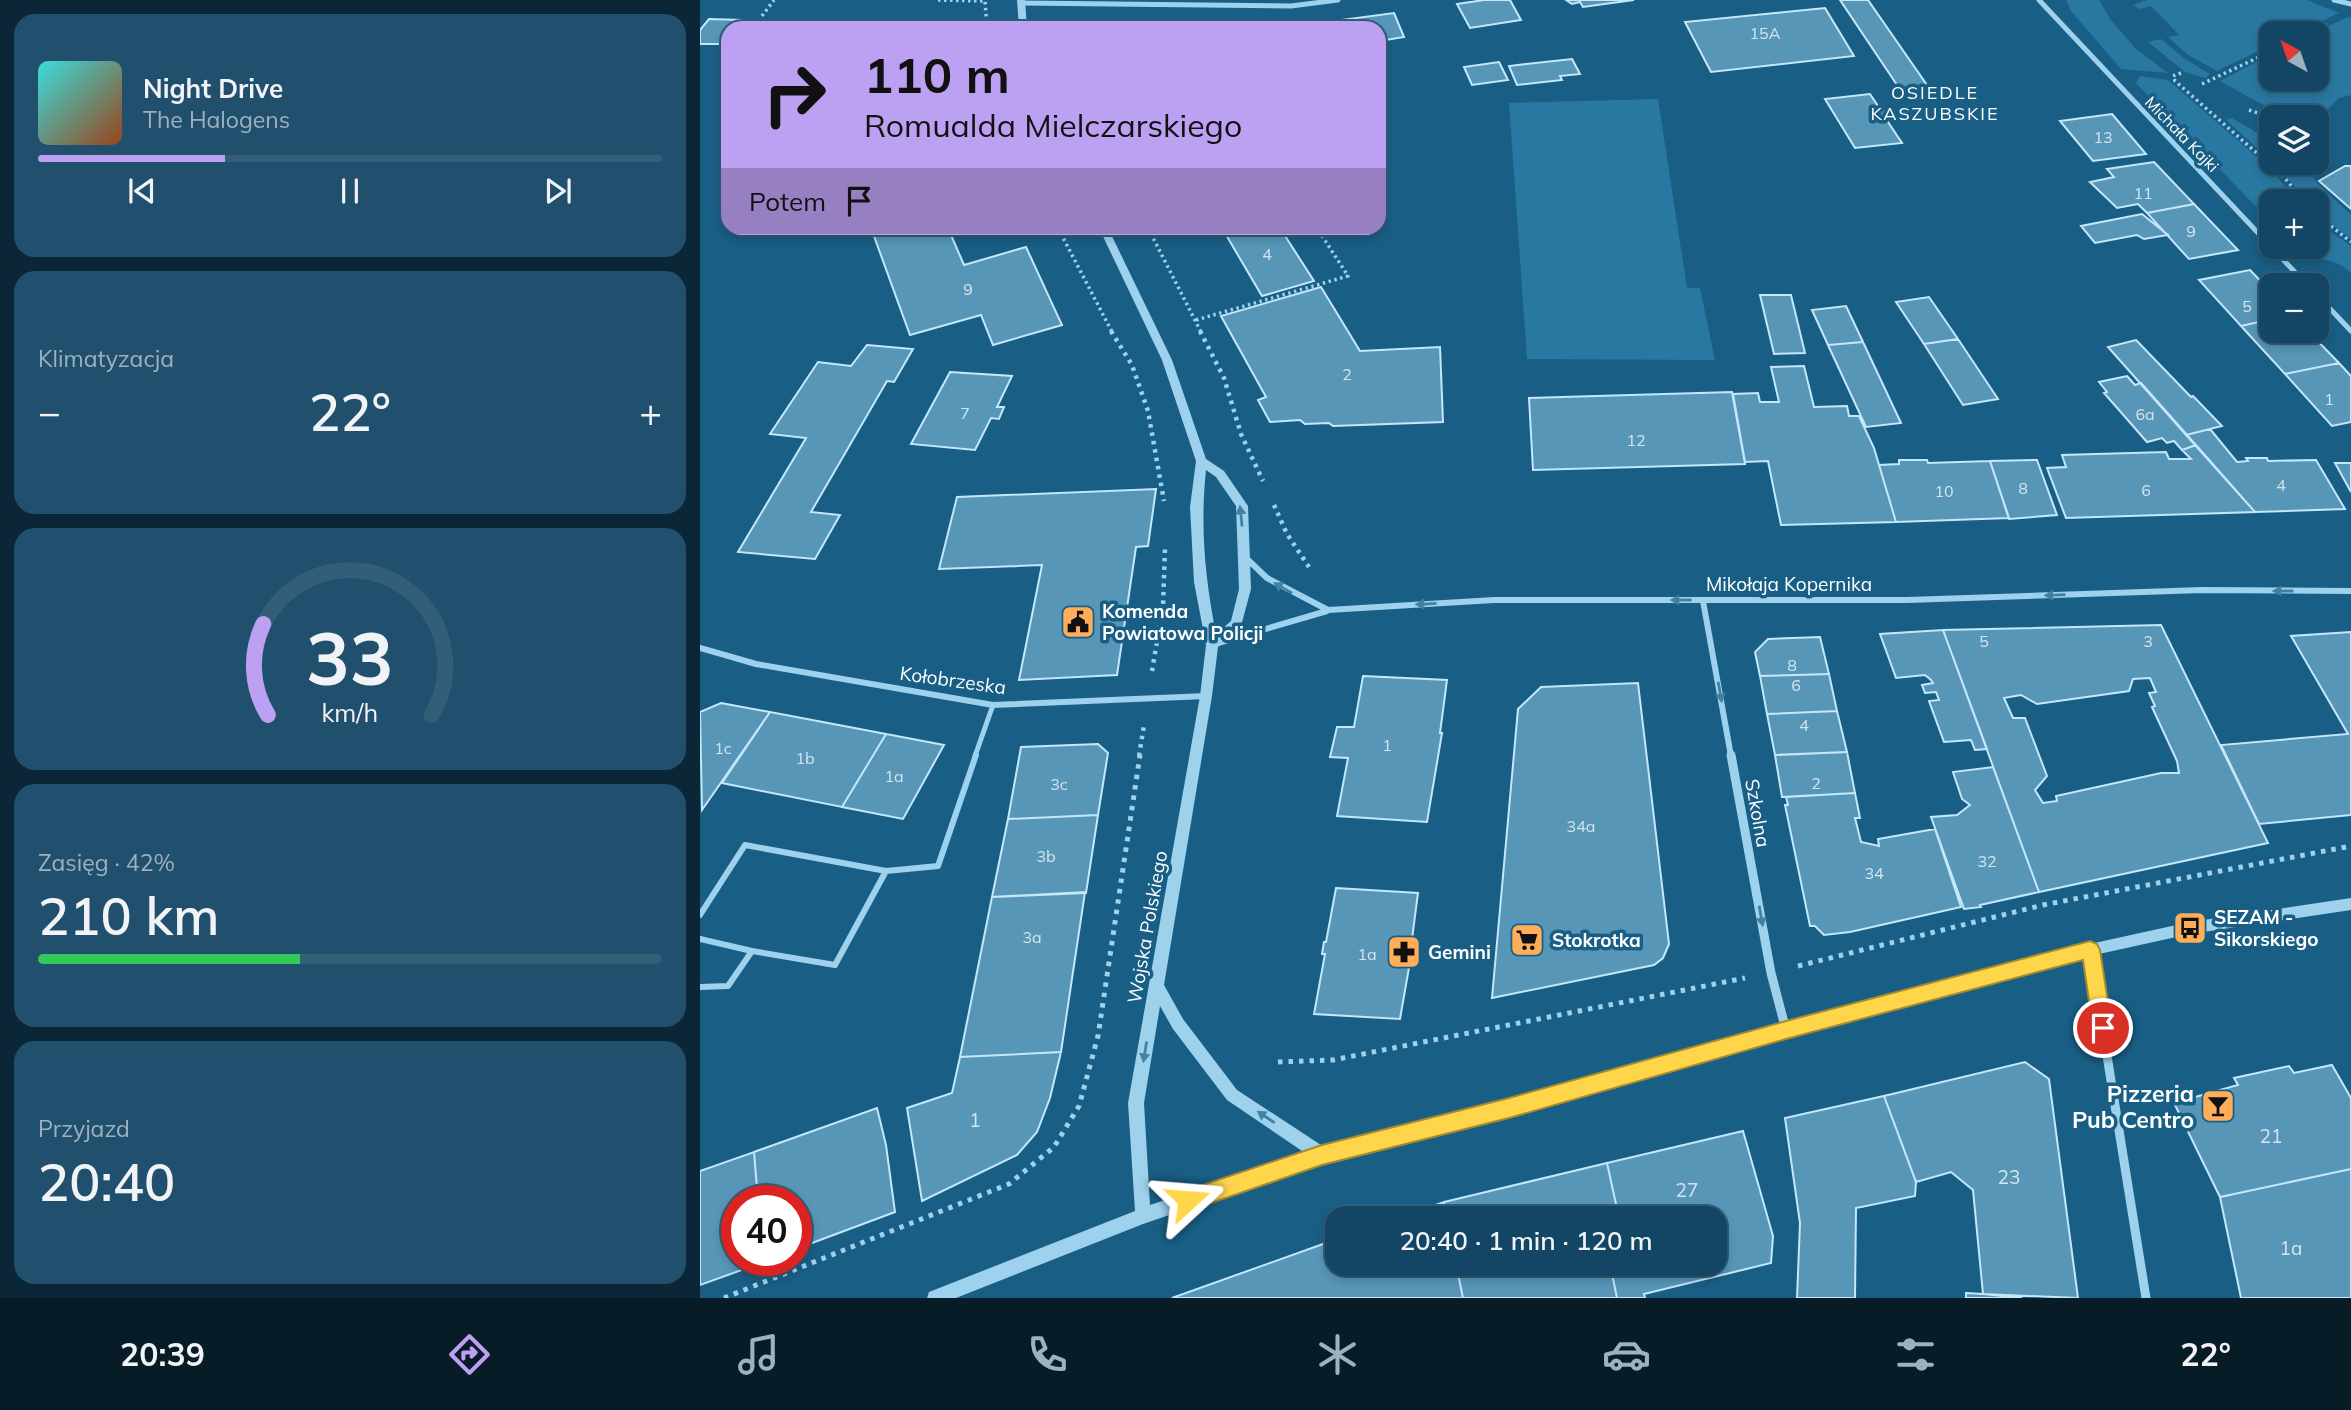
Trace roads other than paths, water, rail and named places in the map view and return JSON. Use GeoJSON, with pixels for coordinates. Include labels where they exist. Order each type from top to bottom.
{"type":"FeatureCollection","features":[{"type":"Feature","properties":{"kind":"street"},"geometry":{"type":"LineString","coordinates":[[1022,21],[1021,1],[1291,6],[1338,0]]}},
{"type":"Feature","properties":{"kind":"street","name":"Michała Kajki"},"geometry":{"type":"LineString","coordinates":[[2039,0],[2040,5],[2296,273]]}},
{"type":"Feature","properties":{"kind":"street"},"geometry":{"type":"LineString","coordinates":[[2334,0],[2351,4]]}},
{"type":"Feature","properties":{"kind":"street","name":"Wojska Polskiego"},"geometry":{"type":"LineString","coordinates":[[1106,235],[1167,360],[1201,461],[1196,507],[1200,582],[1212,645],[1206,696],[1136,1103],[1143,1216]]}},
{"type":"Feature","properties":{"kind":"street"},"geometry":{"type":"LineString","coordinates":[[2329,308],[2351,331]]}},
{"type":"Feature","properties":{"kind":"street","name":"Wojska Polskiego"},"geometry":{"type":"LineString","coordinates":[[1201,461],[1220,474],[1241,506],[1245,589],[1237,623],[1212,645]]}},
{"type":"Feature","properties":{"kind":"street"},"geometry":{"type":"LineString","coordinates":[[1244,557],[1267,578],[1328,610]]}},
{"type":"Feature","properties":{"kind":"street","name":"Mikołaja Kopernika"},"geometry":{"type":"LineString","coordinates":[[1212,645],[1236,635],[1328,610],[1494,600],[1908,600],[2202,590],[2351,591]]}},
{"type":"Feature","properties":{"kind":"street","name":"Szkolna"},"geometry":{"type":"LineString","coordinates":[[1703,600],[1771,973],[1786,1030]]}},
{"type":"Feature","properties":{"kind":"street","name":"Kołobrzeska"},"geometry":{"type":"LineString","coordinates":[[700,648],[756,664],[993,705],[1206,696]]}},
{"type":"Feature","properties":{"kind":"street"},"geometry":{"type":"LineString","coordinates":[[935,1298],[1143,1216],[1322,1155],[1509,1108],[1786,1030],[2090,950],[2190,928],[2351,904]]}},
{"type":"Feature","properties":{"kind":"street"},"geometry":{"type":"LineString","coordinates":[[2090,950],[2146,1298]]}},
{"type":"Feature","properties":{"kind":"street"},"geometry":{"type":"LineString","coordinates":[[1156,985],[1178,1024],[1232,1095],[1322,1155]]}},
{"type":"Feature","properties":{"kind":"lane"},"geometry":{"type":"LineString","coordinates":[[700,915],[745,845],[886,871],[938,866],[993,705]]}},
{"type":"Feature","properties":{"kind":"lane"},"geometry":{"type":"LineString","coordinates":[[700,939],[835,965],[886,871]]}},
{"type":"Feature","properties":{"kind":"lane"},"geometry":{"type":"LineString","coordinates":[[700,987],[728,986],[752,951]]}},
{"type":"Feature","properties":{"kind":"place","name":"Komenda Powiatowa Policji"},"geometry":{"type":"Point","coordinates":[1078,622]}},
{"type":"Feature","properties":{"kind":"place","name":"SEZAM - Sikorskiego"},"geometry":{"type":"Point","coordinates":[2190,928]}},
{"type":"Feature","properties":{"kind":"place","name":"Stokrotka"},"geometry":{"type":"Point","coordinates":[1527,940]}},
{"type":"Feature","properties":{"kind":"place","name":"Gemini"},"geometry":{"type":"Point","coordinates":[1404,952]}},
{"type":"Feature","properties":{"kind":"place","name":"Pizzeria Pub Centro"},"geometry":{"type":"Point","coordinates":[2218,1106]}},
{"type":"Feature","properties":{"kind":"district","name":"OSIEDLE KASZUBSKIE"},"geometry":{"type":"Point","coordinates":[1935,102]}}]}
